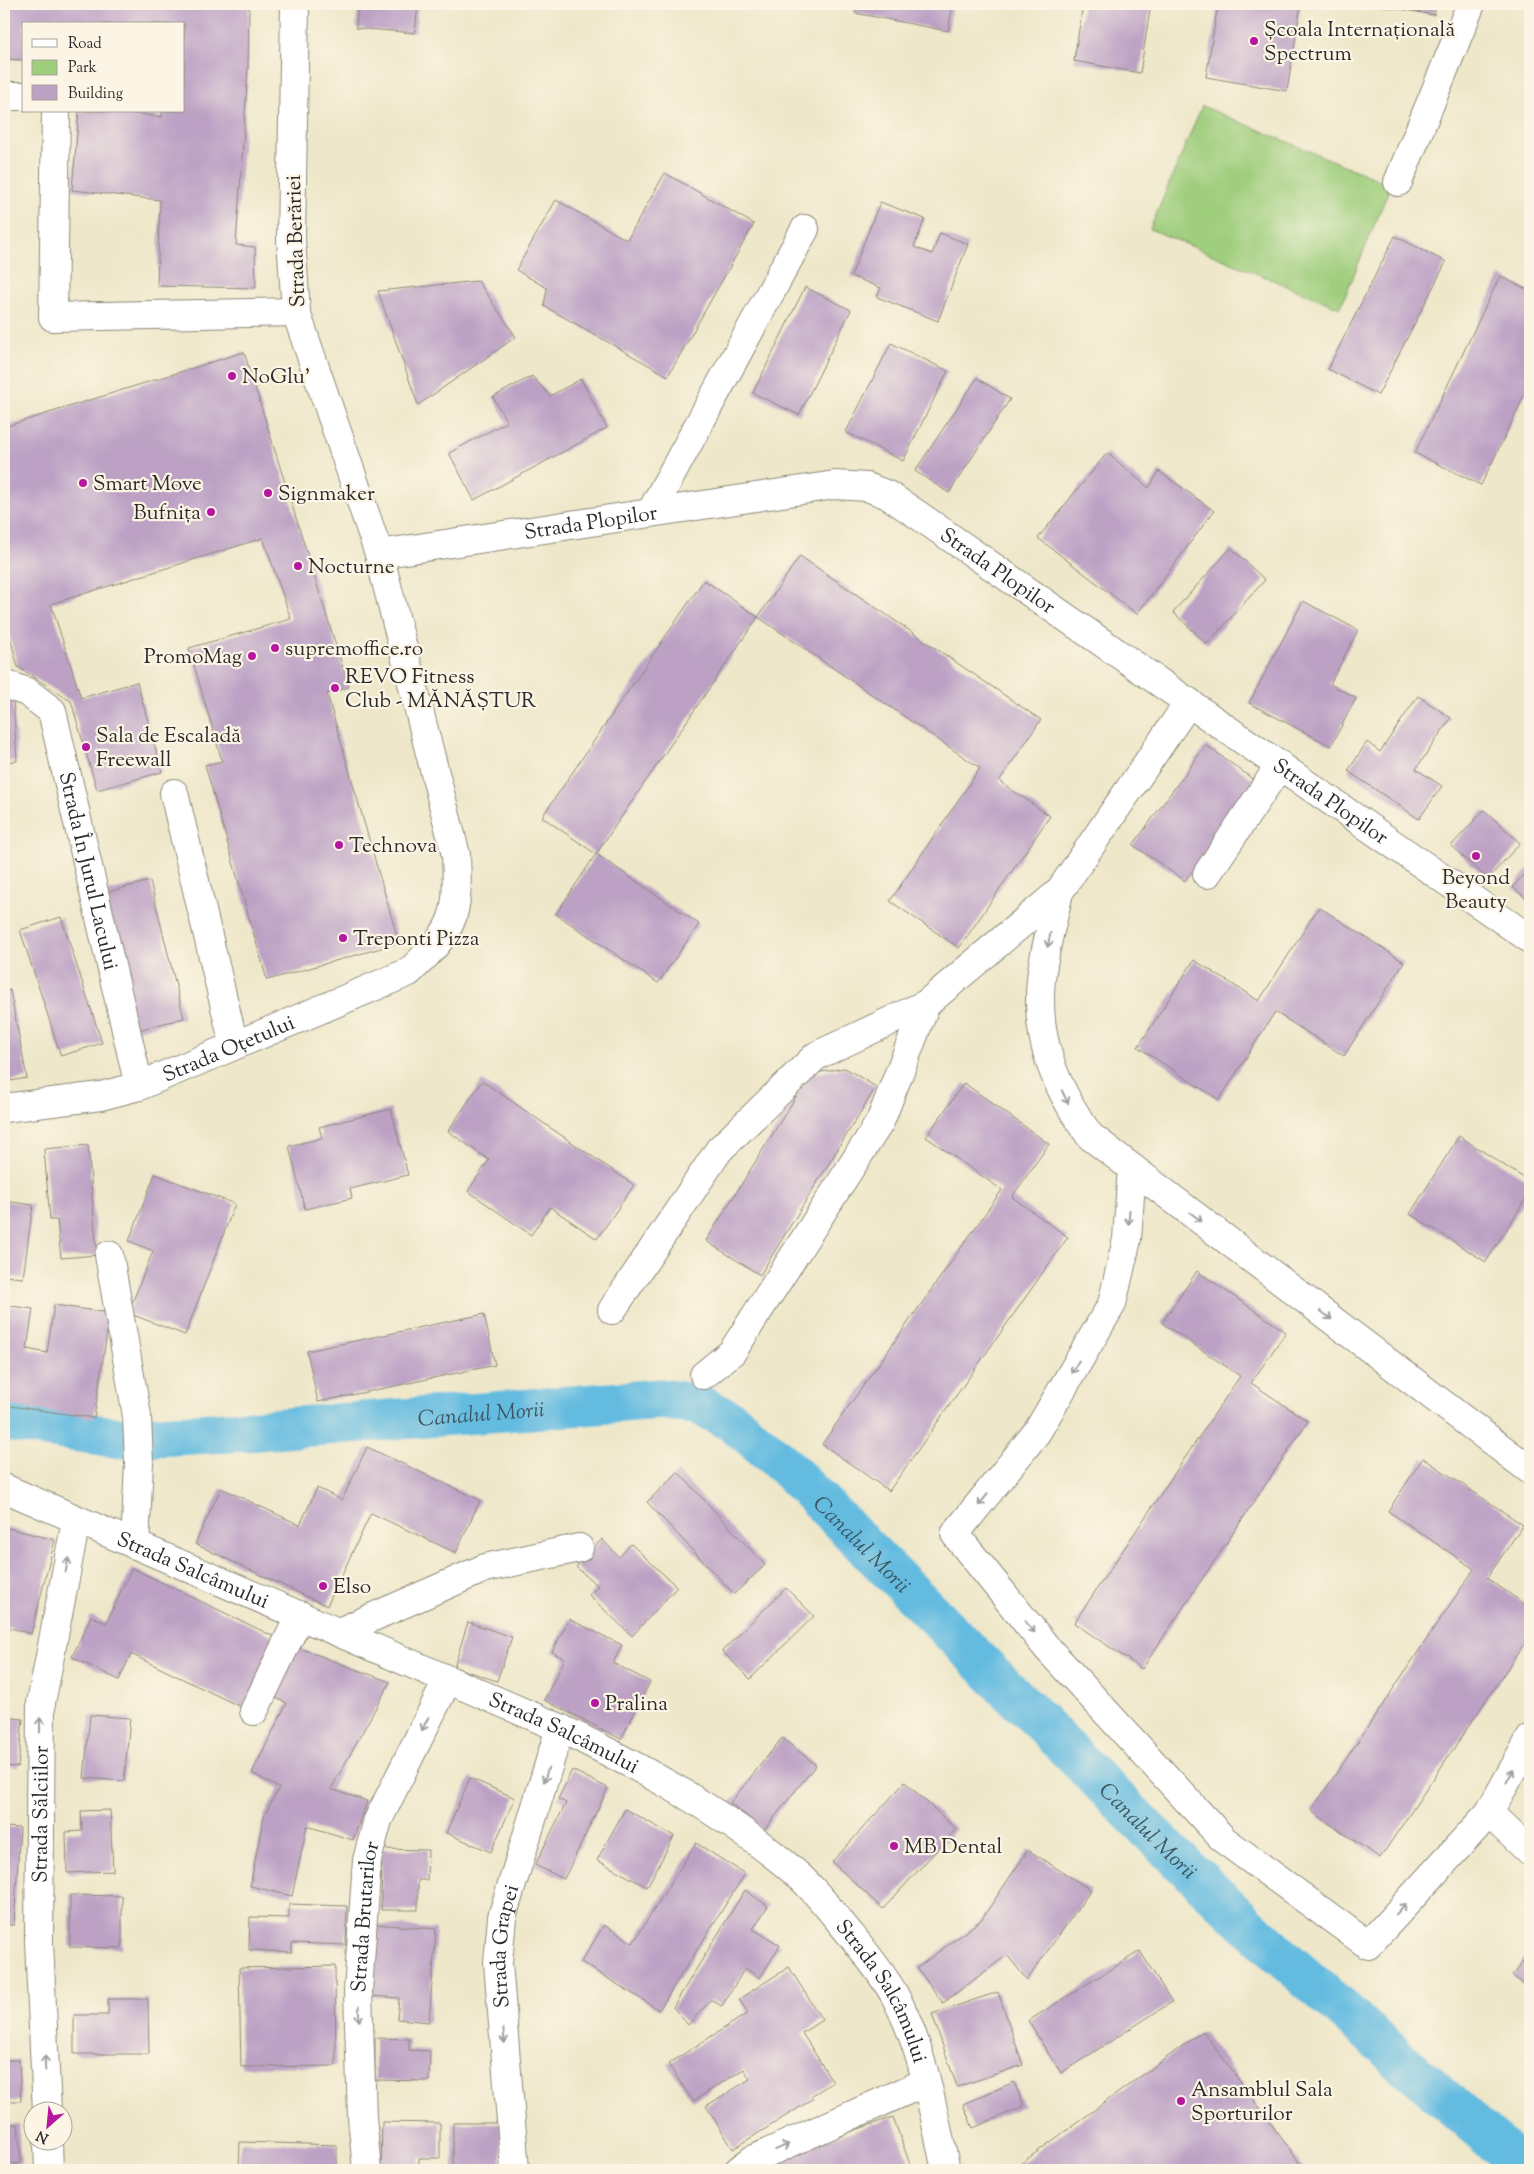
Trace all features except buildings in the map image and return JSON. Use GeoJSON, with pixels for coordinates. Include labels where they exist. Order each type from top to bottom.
{"type":"FeatureCollection","features":[{"type":"Feature","properties":{"kind":"street","name":"Strada Berăriei"},"geometry":{"type":"LineString","coordinates":[[295,4],[291,239],[296,312],[379,554],[456,855],[456,904],[451,924],[437,945]]}},
{"type":"Feature","properties":{"kind":"street"},"geometry":{"type":"LineString","coordinates":[[1398,182],[1471,4]]}},
{"type":"Feature","properties":{"kind":"street"},"geometry":{"type":"LineString","coordinates":[[4,96],[22,96]]}},
{"type":"Feature","properties":{"kind":"street"},"geometry":{"type":"LineString","coordinates":[[56,112],[53,317],[296,312]]}},
{"type":"Feature","properties":{"kind":"street"},"geometry":{"type":"LineString","coordinates":[[651,512],[804,229]]}},
{"type":"Feature","properties":{"kind":"street","name":"Strada Plopilor"},"geometry":{"type":"LineString","coordinates":[[379,554],[834,485],[867,487],[888,495],[918,515],[1530,939]]}},
{"type":"Feature","properties":{"kind":"street","name":"Strada În Jurul Lacului"},"geometry":{"type":"LineString","coordinates":[[4,684],[27,692],[52,711],[139,1086]]}},
{"type":"Feature","properties":{"kind":"street"},"geometry":{"type":"LineString","coordinates":[[612,1310],[719,1150],[816,1056],[926,1004],[1059,892],[1189,702]]}},
{"type":"Feature","properties":{"kind":"street"},"geometry":{"type":"LineString","coordinates":[[1207,874],[1280,765]]}},
{"type":"Feature","properties":{"kind":"street"},"geometry":{"type":"LineString","coordinates":[[174,793],[234,1045]]}},
{"type":"Feature","properties":{"kind":"street"},"geometry":{"type":"LineString","coordinates":[[1059,892],[1041,978],[1040,1021],[1050,1067],[1069,1107],[1090,1136],[1530,1470]]}},
{"type":"Feature","properties":{"kind":"street","name":"Strada Oțetului"},"geometry":{"type":"LineString","coordinates":[[4,1108],[101,1096],[139,1086],[409,972],[437,945]]}},
{"type":"Feature","properties":{"kind":"street"},"geometry":{"type":"LineString","coordinates":[[704,1375],[732,1352],[880,1122],[926,1004]]}},
{"type":"Feature","properties":{"kind":"street"},"geometry":{"type":"LineString","coordinates":[[1132,1168],[1127,1239],[1112,1304],[1037,1432],[956,1534],[1047,1648],[1224,1840],[1368,1945],[1489,1813],[1530,1740]]}},
{"type":"Feature","properties":{"kind":"street"},"geometry":{"type":"LineString","coordinates":[[110,1255],[137,1416],[139,1463],[135,1545]]}},
{"type":"Feature","properties":{"kind":"street","name":"Strada Salcâmului"},"geometry":{"type":"LineString","coordinates":[[4,1488],[76,1521],[300,1615],[447,1681],[560,1728],[627,1760],[680,1789],[752,1839],[799,1876],[852,1937],[875,1966],[895,1996],[915,2041],[946,2170]]}},
{"type":"Feature","properties":{"kind":"street","name":"Strada Sălciilor"},"geometry":{"type":"LineString","coordinates":[[46,2102],[40,1942],[41,1703],[76,1521]]}},
{"type":"Feature","properties":{"kind":"street"},"geometry":{"type":"LineString","coordinates":[[339,1632],[485,1568],[578,1548]]}},
{"type":"Feature","properties":{"kind":"street"},"geometry":{"type":"LineString","coordinates":[[254,1711],[300,1615]]}},
{"type":"Feature","properties":{"kind":"street","name":"Strada Brutarilor"},"geometry":{"type":"LineString","coordinates":[[366,2170],[362,2117],[358,1991],[367,1860],[378,1820],[447,1681]]}},
{"type":"Feature","properties":{"kind":"street","name":"Strada Grapei"},"geometry":{"type":"LineString","coordinates":[[515,2170],[498,1963],[502,1917],[560,1728]]}},
{"type":"Feature","properties":{"kind":"street"},"geometry":{"type":"LineString","coordinates":[[1489,1813],[1530,1852]]}},
{"type":"Feature","properties":{"kind":"street"},"geometry":{"type":"LineString","coordinates":[[739,2170],[752,2160],[926,2082]]}},
{"type":"Feature","properties":{"kind":"street"},"geometry":{"type":"LineString","coordinates":[[48,2152],[49,2170]]}},
{"type":"Feature","properties":{"kind":"green space"},"geometry":{"type":"Polygon","coordinates":[[[1202,106],[1391,185],[1340,308],[1150,229],[1202,106]]]}},
{"type":"Feature","properties":{"kind":"waterway","name":"Canalul Morii"},"geometry":{"type":"LineString","coordinates":[[4,1421],[120,1438],[246,1431],[661,1399],[699,1405],[732,1421],[780,1461],[1169,1851],[1279,1954],[1526,2170]]}},
{"type":"Feature","properties":{"kind":"place","name":"Școala Internațională Spectrum"},"geometry":{"type":"Point","coordinates":[1254,41]}},
{"type":"Feature","properties":{"kind":"place","name":"NoGlu'"},"geometry":{"type":"Point","coordinates":[232,376]}},
{"type":"Feature","properties":{"kind":"place","name":"Smart Move"},"geometry":{"type":"Point","coordinates":[83,483]}},
{"type":"Feature","properties":{"kind":"place","name":"Signmaker"},"geometry":{"type":"Point","coordinates":[268,493]}},
{"type":"Feature","properties":{"kind":"place","name":"Bufnița"},"geometry":{"type":"Point","coordinates":[211,512]}},
{"type":"Feature","properties":{"kind":"place","name":"Nocturne"},"geometry":{"type":"Point","coordinates":[298,566]}},
{"type":"Feature","properties":{"kind":"place","name":"supremoffice.ro"},"geometry":{"type":"Point","coordinates":[275,648]}},
{"type":"Feature","properties":{"kind":"place","name":"PromoMag"},"geometry":{"type":"Point","coordinates":[252,656]}},
{"type":"Feature","properties":{"kind":"place","name":"REVO Fitness Club - MĂNĂȘTUR"},"geometry":{"type":"Point","coordinates":[335,688]}},
{"type":"Feature","properties":{"kind":"place","name":"Sala de Escaladă Freewall"},"geometry":{"type":"Point","coordinates":[86,747]}},
{"type":"Feature","properties":{"kind":"place","name":"Technova"},"geometry":{"type":"Point","coordinates":[339,845]}},
{"type":"Feature","properties":{"kind":"place","name":"Beyond Beauty"},"geometry":{"type":"Point","coordinates":[1476,856]}},
{"type":"Feature","properties":{"kind":"place","name":"Treponti Pizza"},"geometry":{"type":"Point","coordinates":[343,938]}},
{"type":"Feature","properties":{"kind":"place","name":"Elso"},"geometry":{"type":"Point","coordinates":[323,1586]}},
{"type":"Feature","properties":{"kind":"place","name":"Pralina"},"geometry":{"type":"Point","coordinates":[595,1703]}},
{"type":"Feature","properties":{"kind":"place","name":"MB Dental"},"geometry":{"type":"Point","coordinates":[894,1846]}},
{"type":"Feature","properties":{"kind":"place","name":"Ansamblul Sala Sporturilor"},"geometry":{"type":"Point","coordinates":[1181,2101]}}]}
